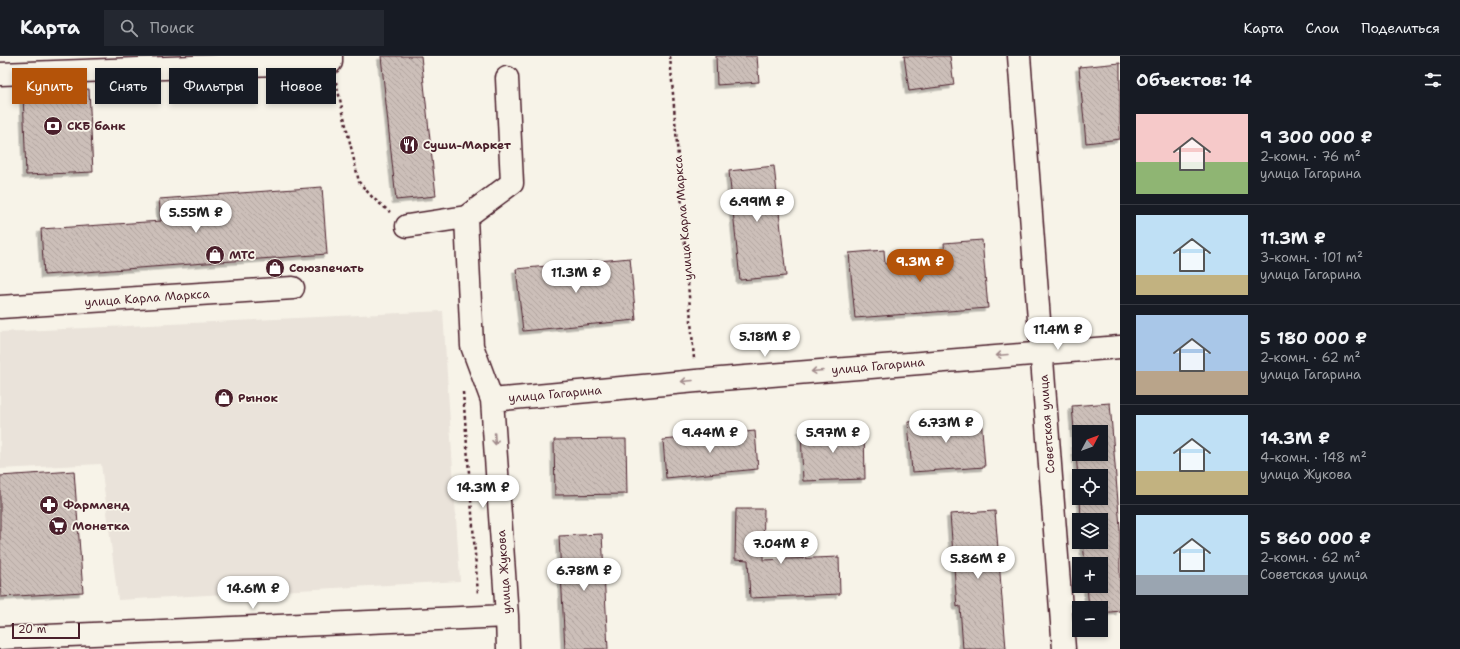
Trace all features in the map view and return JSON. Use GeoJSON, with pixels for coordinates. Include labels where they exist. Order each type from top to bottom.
{"type":"FeatureCollection","features":[{"type":"Feature","properties":{"kind":"street","name":"Советская улица"},"geometry":{"type":"LineString","coordinates":[[1019,56],[1064,649]]}},
{"type":"Feature","properties":{"kind":"street"},"geometry":{"type":"LineString","coordinates":[[0,74],[331,59]]}},
{"type":"Feature","properties":{"kind":"street"},"geometry":{"type":"LineString","coordinates":[[407,226],[466,217],[512,183],[507,78]]}},
{"type":"Feature","properties":{"kind":"street","name":"улица Жукова"},"geometry":{"type":"LineString","coordinates":[[466,217],[472,346],[492,400],[508,649]]}},
{"type":"Feature","properties":{"kind":"street","name":"улица Карла Маркса"},"geometry":{"type":"LineString","coordinates":[[0,307],[293,288]]}},
{"type":"Feature","properties":{"kind":"street","name":"улица Гагарина"},"geometry":{"type":"LineString","coordinates":[[492,400],[696,381],[1120,346]]}},
{"type":"Feature","properties":{"kind":"street"},"geometry":{"type":"LineString","coordinates":[[0,638],[507,616]]}},
{"type":"Feature","properties":{"kind":"path","name":"улица Карла Маркса"},"geometry":{"type":"LineString","coordinates":[[670,56],[696,381]]}},
{"type":"Feature","properties":{"kind":"path"},"geometry":{"type":"LineString","coordinates":[[331,59],[359,182],[373,198],[407,226]]}},
{"type":"Feature","properties":{"kind":"path"},"geometry":{"type":"LineString","coordinates":[[463,387],[479,617]]}},
{"type":"Feature","properties":{"kind":"shaded area","name":"Рынок"},"geometry":{"type":"Polygon","coordinates":[[[443,311],[460,581],[118,600],[101,464],[0,469],[0,332],[443,311]]]}},
{"type":"Feature","properties":{"kind":"building"},"geometry":{"type":"Polygon","coordinates":[[[381,56],[421,56],[436,196],[396,200],[381,56]]]}},
{"type":"Feature","properties":{"kind":"building"},"geometry":{"type":"Polygon","coordinates":[[[716,56],[757,56],[759,82],[717,85],[716,56]]]}},
{"type":"Feature","properties":{"kind":"building"},"geometry":{"type":"Polygon","coordinates":[[[904,56],[950,56],[954,85],[909,91],[904,56]]]}},
{"type":"Feature","properties":{"kind":"building"},"geometry":{"type":"Polygon","coordinates":[[[1120,63],[1120,139],[1086,143],[1079,67],[1120,63]]]}},
{"type":"Feature","properties":{"kind":"building"},"geometry":{"type":"Polygon","coordinates":[[[87,89],[89,89],[93,172],[26,175],[23,104],[87,104],[87,89]]]}},
{"type":"Feature","properties":{"kind":"building"},"geometry":{"type":"Polygon","coordinates":[[[774,166],[786,276],[740,280],[729,171],[774,166]]]}},
{"type":"Feature","properties":{"kind":"building"},"geometry":{"type":"Polygon","coordinates":[[[322,187],[327,254],[44,275],[41,229],[161,221],[159,199],[322,187]]]}},
{"type":"Feature","properties":{"kind":"building"},"geometry":{"type":"Polygon","coordinates":[[[982,240],[988,308],[855,318],[849,253],[884,250],[885,264],[945,259],[944,243],[982,240]]]}},
{"type":"Feature","properties":{"kind":"building"},"geometry":{"type":"Polygon","coordinates":[[[630,258],[636,320],[523,331],[516,269],[630,258]]]}},
{"type":"Feature","properties":{"kind":"building"},"geometry":{"type":"Polygon","coordinates":[[[1110,403],[1120,527],[1120,611],[1108,612],[1108,601],[1088,601],[1088,593],[1108,593],[1108,557],[1084,557],[1084,549],[1108,549],[1108,513],[1081,513],[1080,505],[1108,505],[1108,469],[1077,469],[1077,461],[1108,461],[1108,425],[1074,425],[1072,406],[1110,403]]]}},
{"type":"Feature","properties":{"kind":"building"},"geometry":{"type":"Polygon","coordinates":[[[981,417],[985,467],[912,472],[908,422],[981,417]]]}},
{"type":"Feature","properties":{"kind":"building"},"geometry":{"type":"Polygon","coordinates":[[[864,427],[865,479],[803,481],[801,429],[864,427]]]}},
{"type":"Feature","properties":{"kind":"building"},"geometry":{"type":"Polygon","coordinates":[[[755,431],[758,469],[666,478],[663,440],[755,431]]]}},
{"type":"Feature","properties":{"kind":"building"},"geometry":{"type":"Polygon","coordinates":[[[626,439],[627,494],[555,495],[554,440],[626,439]]]}},
{"type":"Feature","properties":{"kind":"building"},"geometry":{"type":"Polygon","coordinates":[[[74,471],[83,592],[1,597],[0,476],[74,471]]]}},
{"type":"Feature","properties":{"kind":"building"},"geometry":{"type":"Polygon","coordinates":[[[736,509],[764,509],[763,560],[839,557],[840,594],[750,598],[748,560],[735,559],[736,509]]]}},
{"type":"Feature","properties":{"kind":"building"},"geometry":{"type":"Polygon","coordinates":[[[995,511],[1006,649],[963,649],[960,606],[957,607],[950,514],[995,511]]]}},
{"type":"Feature","properties":{"kind":"building"},"geometry":{"type":"Polygon","coordinates":[[[602,534],[608,649],[565,649],[559,536],[602,534]]]}},
{"type":"Feature","properties":{"kind":"place","name":"СКБ банк"},"geometry":{"type":"Point","coordinates":[53,126]}},
{"type":"Feature","properties":{"kind":"place","name":"Суши-Маркет"},"geometry":{"type":"Point","coordinates":[409,145]}},
{"type":"Feature","properties":{"kind":"place","name":"МТС"},"geometry":{"type":"Point","coordinates":[215,255]}},
{"type":"Feature","properties":{"kind":"place","name":"Союзпечать"},"geometry":{"type":"Point","coordinates":[275,268]}},
{"type":"Feature","properties":{"kind":"place","name":"Рынок"},"geometry":{"type":"Point","coordinates":[224,398]}},
{"type":"Feature","properties":{"kind":"place","name":"Фармленд"},"geometry":{"type":"Point","coordinates":[49,505]}},
{"type":"Feature","properties":{"kind":"place","name":"Монетка"},"geometry":{"type":"Point","coordinates":[58,526]}}]}
